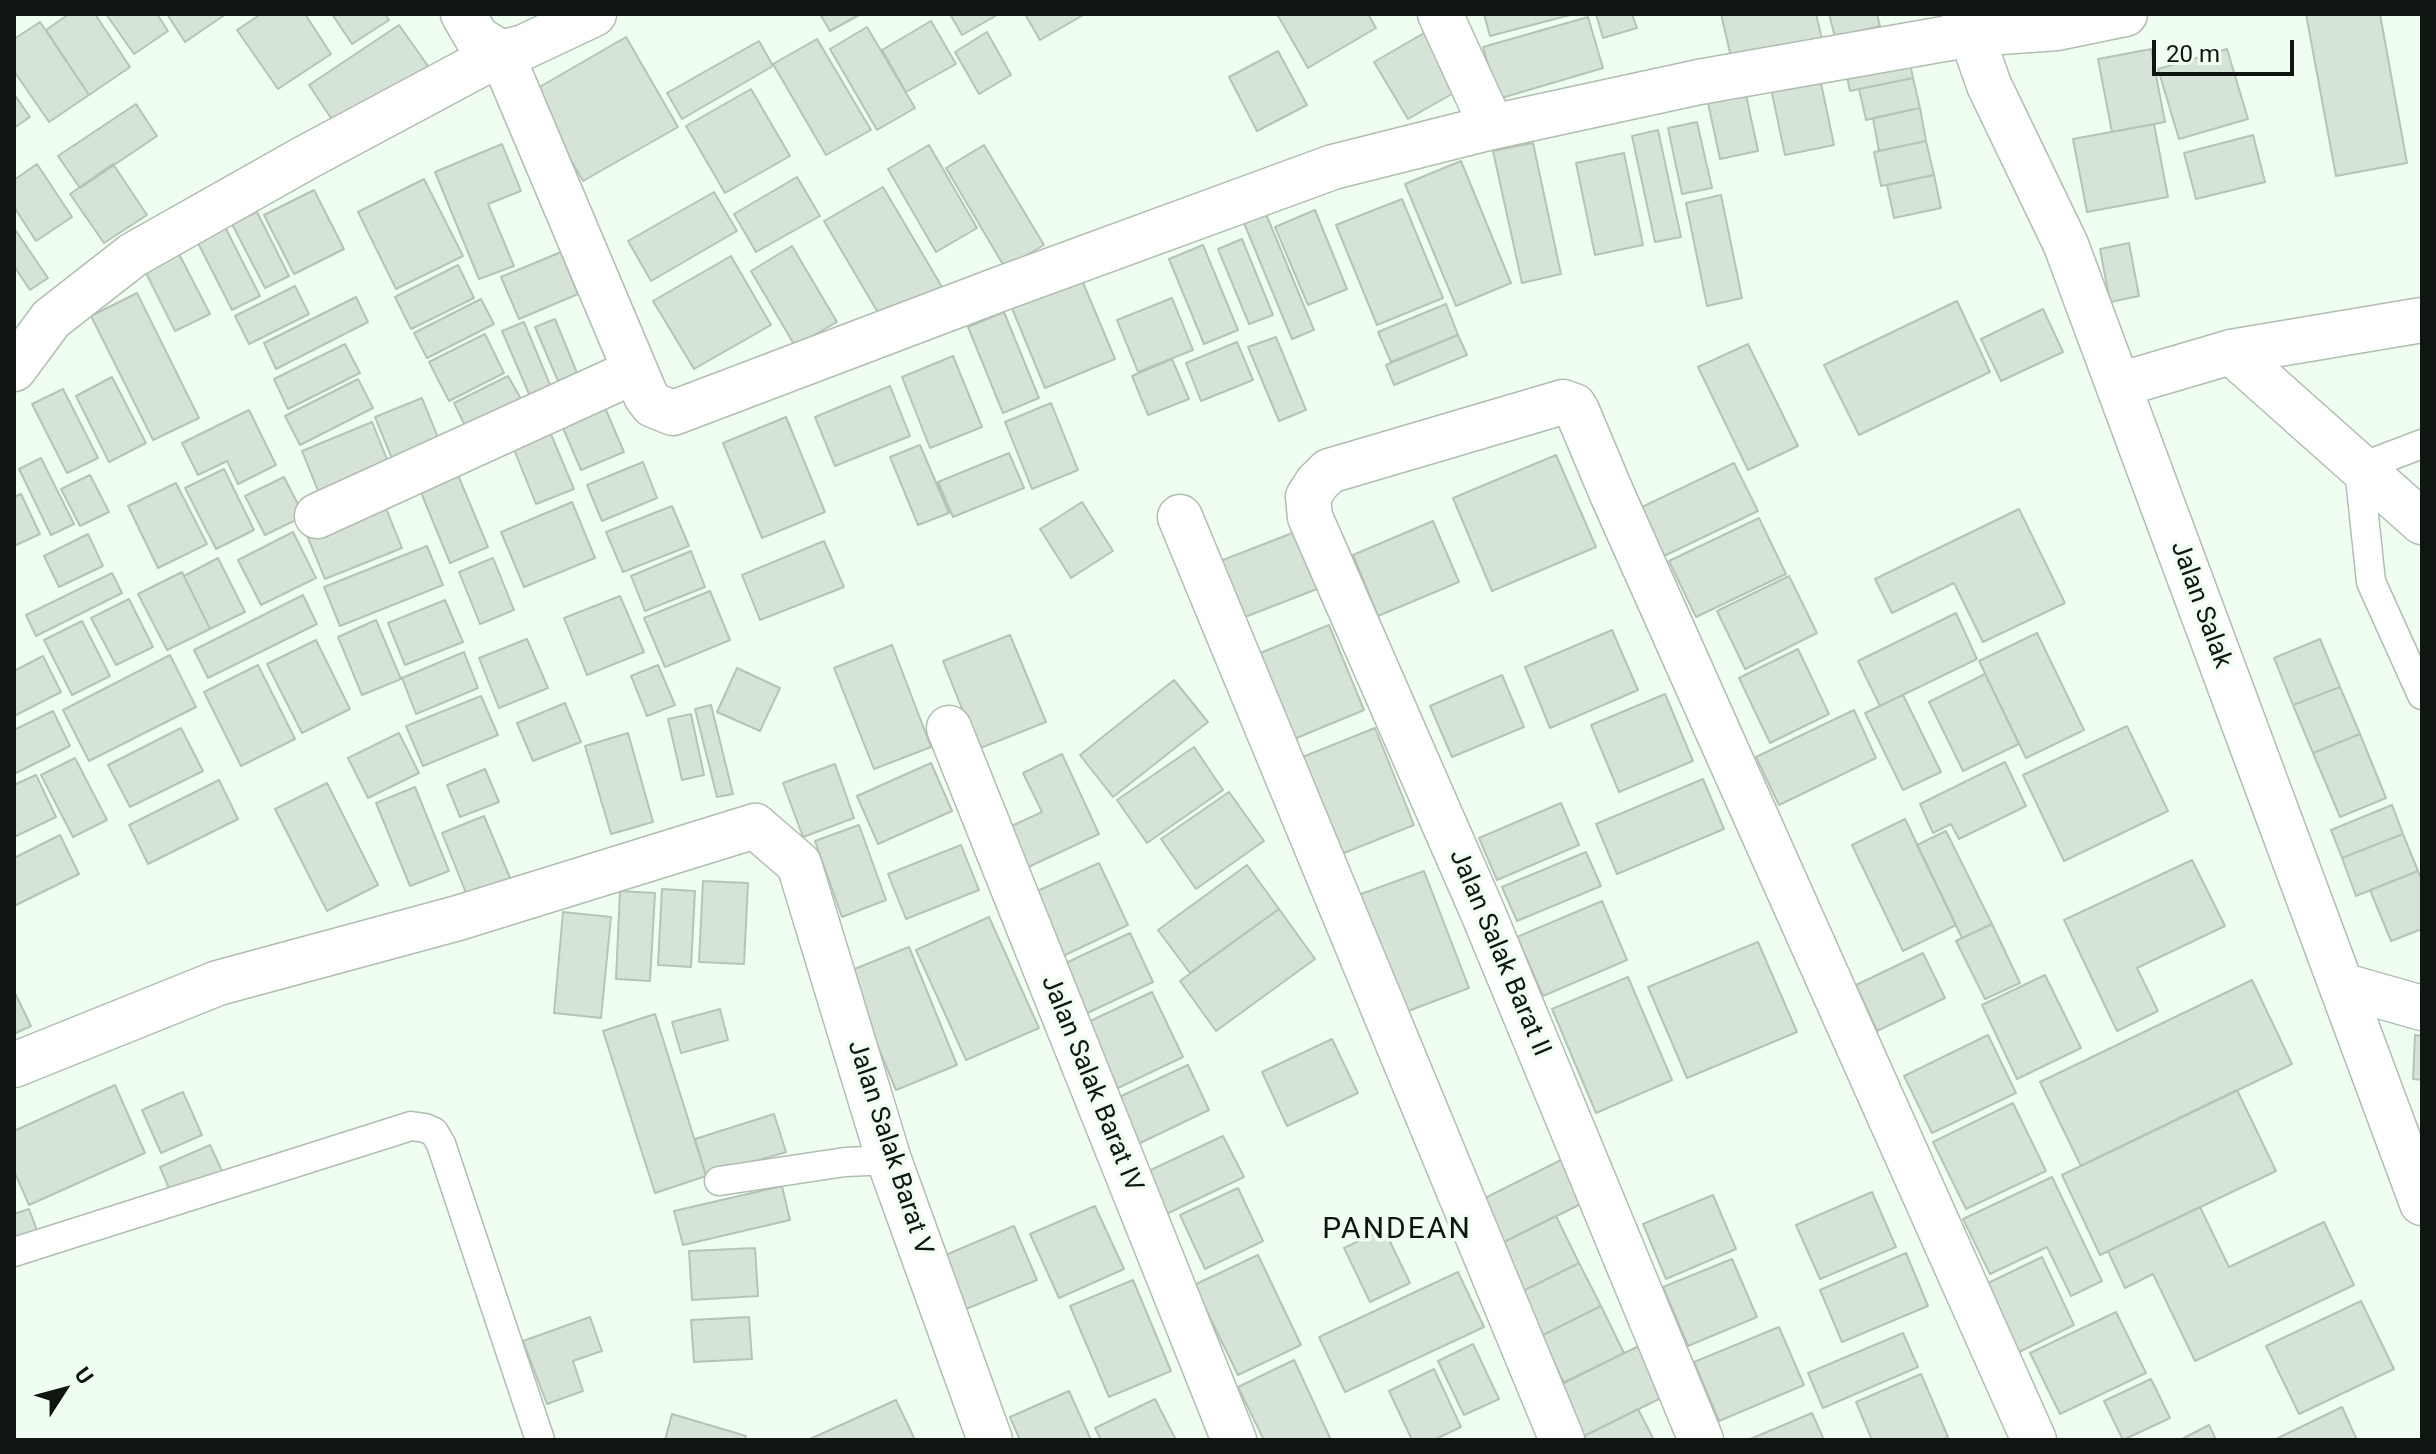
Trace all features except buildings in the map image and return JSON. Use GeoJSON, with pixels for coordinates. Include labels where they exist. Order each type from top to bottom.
{"type":"FeatureCollection","features":[{"type":"Feature","properties":{"kind":"street"},"geometry":{"type":"LineString","coordinates":[[463,14],[477,38],[513,50]]}},
{"type":"Feature","properties":{"kind":"street"},"geometry":{"type":"LineString","coordinates":[[14,369],[51,319],[133,255],[305,158],[513,50],[594,14]]}},
{"type":"Feature","properties":{"kind":"street"},"geometry":{"type":"LineString","coordinates":[[1440,14],[1492,127]]}},
{"type":"Feature","properties":{"kind":"street"},"geometry":{"type":"LineString","coordinates":[[513,50],[646,396],[653,405],[673,413],[1333,167],[1492,127],[1968,24],[2057,28],[2125,14]]}},
{"type":"Feature","properties":{"kind":"street","name":"Jalan Salak"},"geometry":{"type":"LineString","coordinates":[[1968,24],[1989,85],[2066,245],[2422,1203]]}},
{"type":"Feature","properties":{"kind":"street"},"geometry":{"type":"LineString","coordinates":[[2119,385],[2231,352],[2422,320]]}},
{"type":"Feature","properties":{"kind":"street"},"geometry":{"type":"LineString","coordinates":[[2231,352],[2422,522]]}},
{"type":"Feature","properties":{"kind":"street"},"geometry":{"type":"LineString","coordinates":[[317,516],[635,371]]}},
{"type":"Feature","properties":{"kind":"street","name":"Jalan Salak Barat II"},"geometry":{"type":"LineString","coordinates":[[1701,1440],[1483,913],[1310,517],[1308,497],[1329,471],[1563,402],[1574,406],[2034,1440]]}},
{"type":"Feature","properties":{"kind":"street"},"geometry":{"type":"LineString","coordinates":[[1180,517],[1562,1440]]}},
{"type":"Feature","properties":{"kind":"street","name":"Jalan Salak Barat IV"},"geometry":{"type":"LineString","coordinates":[[949,728],[1234,1440]]}},
{"type":"Feature","properties":{"kind":"street","name":"Jalan Salak Barat V"},"geometry":{"type":"LineString","coordinates":[[14,1065],[218,983],[458,918],[755,826],[799,864],[885,1160],[990,1440]]}},
{"type":"Feature","properties":{"kind":"street"},"geometry":{"type":"LineString","coordinates":[[2341,985],[2422,1008]]}},
{"type":"Feature","properties":{"kind":"lane"},"geometry":{"type":"LineString","coordinates":[[2422,444],[2359,468],[2371,582],[2422,695]]}},
{"type":"Feature","properties":{"kind":"lane"},"geometry":{"type":"LineString","coordinates":[[14,1252],[411,1126],[425,1128],[434,1132],[441,1144],[540,1440]]}},
{"type":"Feature","properties":{"kind":"lane"},"geometry":{"type":"LineString","coordinates":[[719,1181],[845,1162],[885,1160]]}},
{"type":"Feature","properties":{"kind":"district","name":"PANDEAN"},"geometry":{"type":"Point","coordinates":[1397,1230]}}]}
